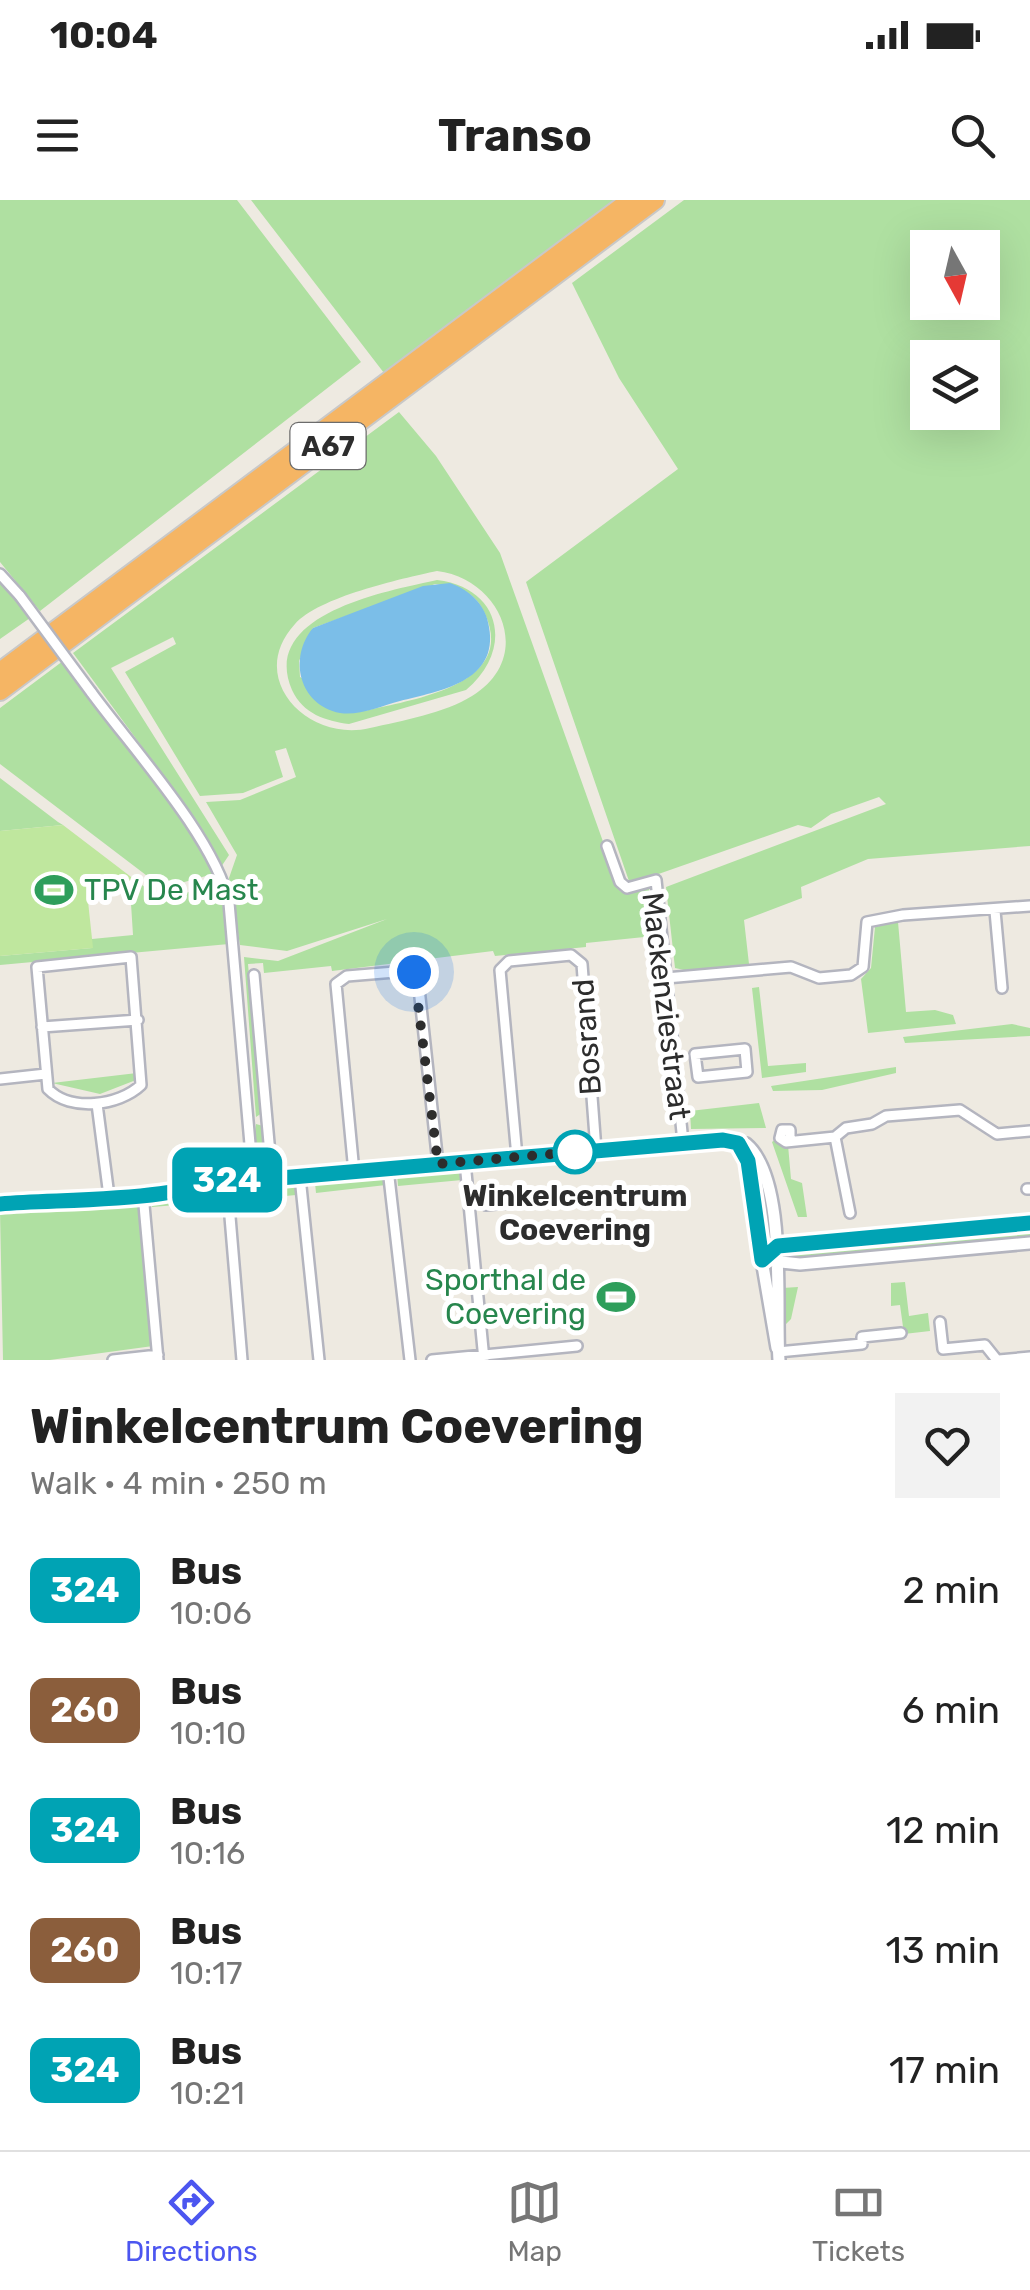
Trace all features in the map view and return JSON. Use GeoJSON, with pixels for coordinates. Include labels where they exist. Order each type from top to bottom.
{"type":"FeatureCollection","features":[{"type":"Feature","properties":{"kind":"highway","name":"A67"},"geometry":{"type":"LineString","coordinates":[[0,672],[630,200]]}},
{"type":"Feature","properties":{"kind":"highway","name":"A67"},"geometry":{"type":"LineString","coordinates":[[0,691],[655,200]]}},
{"type":"Feature","properties":{"kind":"street"},"geometry":{"type":"LineString","coordinates":[[0,574],[192,825],[222,876],[230,903],[252,1167]]}},
{"type":"Feature","properties":{"kind":"street","name":"Mackenziestraat"},"geometry":{"type":"LineString","coordinates":[[607,846],[620,882],[627,888],[656,880],[682,1142]]}},
{"type":"Feature","properties":{"kind":"street"},"geometry":{"type":"LineString","coordinates":[[666,978],[791,967],[813,977],[851,975],[863,967],[862,929],[866,922],[1030,906]]}},
{"type":"Feature","properties":{"kind":"street"},"geometry":{"type":"LineString","coordinates":[[995,912],[1002,988]]}},
{"type":"Feature","properties":{"kind":"street","name":"Bosrand"},"geometry":{"type":"LineString","coordinates":[[517,1157],[500,970],[509,961],[571,955],[582,964],[596,1150]]}},
{"type":"Feature","properties":{"kind":"street"},"geometry":{"type":"LineString","coordinates":[[131,958],[138,1020],[141,1084],[98,1104],[56,1097],[48,1089],[37,966],[131,958]]}},
{"type":"Feature","properties":{"kind":"street"},"geometry":{"type":"LineString","coordinates":[[354,1172],[336,984],[347,976],[377,973],[407,971],[418,979],[438,1164]]}},
{"type":"Feature","properties":{"kind":"street"},"geometry":{"type":"LineString","coordinates":[[254,975],[270,1154]]}},
{"type":"Feature","properties":{"kind":"street"},"geometry":{"type":"LineString","coordinates":[[42,1028],[138,1020]]}},
{"type":"Feature","properties":{"kind":"street"},"geometry":{"type":"LineString","coordinates":[[745,1049],[747,1072],[698,1077],[697,1068],[695,1054],[745,1049]]}},
{"type":"Feature","properties":{"kind":"street"},"geometry":{"type":"LineString","coordinates":[[676,1070],[697,1068]]}},
{"type":"Feature","properties":{"kind":"street"},"geometry":{"type":"LineString","coordinates":[[0,1079],[46,1074]]}},
{"type":"Feature","properties":{"kind":"street"},"geometry":{"type":"LineString","coordinates":[[98,1104],[108,1196]]}},
{"type":"Feature","properties":{"kind":"street"},"geometry":{"type":"LineString","coordinates":[[790,1140],[835,1137],[846,1128],[872,1124],[886,1116],[960,1110],[998,1134],[1030,1130]]}},
{"type":"Feature","properties":{"kind":"street"},"geometry":{"type":"LineString","coordinates":[[248,1120],[267,1118]]}},
{"type":"Feature","properties":{"kind":"street"},"geometry":{"type":"LineString","coordinates":[[835,1137],[850,1213]]}},
{"type":"Feature","properties":{"kind":"street"},"geometry":{"type":"LineString","coordinates":[[0,1204],[144,1194],[227,1180],[252,1167],[280,1178],[682,1142],[738,1143],[753,1150],[764,1175],[778,1246],[779,1356]]}},
{"type":"Feature","properties":{"kind":"street"},"geometry":{"type":"LineString","coordinates":[[738,1143],[748,1161],[768,1319],[779,1356]]}},
{"type":"Feature","properties":{"kind":"street"},"geometry":{"type":"LineString","coordinates":[[464,1162],[484,1358]]}},
{"type":"Feature","properties":{"kind":"street"},"geometry":{"type":"LineString","coordinates":[[388,1169],[410,1360]]}},
{"type":"Feature","properties":{"kind":"street"},"geometry":{"type":"LineString","coordinates":[[300,1177],[319,1360]]}},
{"type":"Feature","properties":{"kind":"street"},"geometry":{"type":"LineString","coordinates":[[227,1180],[242,1360]]}},
{"type":"Feature","properties":{"kind":"street"},"geometry":{"type":"LineString","coordinates":[[113,1360],[158,1358],[144,1194]]}},
{"type":"Feature","properties":{"kind":"street"},"geometry":{"type":"LineString","coordinates":[[486,1205],[540,1200]]}},
{"type":"Feature","properties":{"kind":"street"},"geometry":{"type":"LineString","coordinates":[[762,1260],[778,1246],[1030,1224]]}},
{"type":"Feature","properties":{"kind":"street"},"geometry":{"type":"LineString","coordinates":[[762,1260],[779,1265],[1030,1243]]}},
{"type":"Feature","properties":{"kind":"street"},"geometry":{"type":"LineString","coordinates":[[940,1322],[943,1349],[985,1345],[986,1352],[998,1360],[1030,1357]]}},
{"type":"Feature","properties":{"kind":"street"},"geometry":{"type":"LineString","coordinates":[[779,1356],[862,1344],[862,1337],[901,1333]]}},
{"type":"Feature","properties":{"kind":"street"},"geometry":{"type":"LineString","coordinates":[[432,1360],[484,1358],[577,1346]]}},
{"type":"Feature","properties":{"kind":"green space"},"geometry":{"type":"Polygon","coordinates":[[[0,200],[237,200],[361,362],[40,611],[0,562],[0,200]]]}},
{"type":"Feature","properties":{"kind":"green space"},"geometry":{"type":"Polygon","coordinates":[[[251,200],[615,200],[384,373],[251,200]]]}},
{"type":"Feature","properties":{"kind":"green space"},"geometry":{"type":"Polygon","coordinates":[[[684,200],[1030,200],[1030,846],[868,859],[801,887],[802,898],[744,920],[749,964],[693,972],[675,968],[666,887],[886,804],[879,797],[831,814],[811,828],[798,825],[630,884],[526,582],[678,469],[619,378],[572,283],[684,200]]]}},
{"type":"Feature","properties":{"kind":"green space"},"geometry":{"type":"Polygon","coordinates":[[[399,412],[436,456],[500,553],[621,892],[649,888],[654,936],[586,943],[586,947],[495,956],[493,951],[332,971],[331,966],[264,973],[263,963],[248,964],[262,1113],[256,1117],[244,957],[278,961],[387,919],[287,951],[240,945],[229,878],[237,855],[206,802],[240,800],[296,777],[286,748],[275,751],[283,777],[243,793],[200,796],[125,672],[176,644],[173,637],[111,668],[229,855],[221,867],[198,823],[73,653],[399,412]],[[437,571],[403,579],[341,597],[306,614],[281,645],[277,665],[280,685],[290,702],[325,726],[347,730],[422,716],[472,696],[491,680],[502,662],[506,642],[493,604],[460,577],[437,571]]]}},
{"type":"Feature","properties":{"kind":"green space"},"geometry":{"type":"Polygon","coordinates":[[[0,580],[30,618],[0,639],[0,580]]]}},
{"type":"Feature","properties":{"kind":"green space"},"geometry":{"type":"Polygon","coordinates":[[[437,580],[459,585],[476,595],[494,623],[491,657],[466,690],[349,724],[324,718],[302,705],[292,690],[287,664],[294,642],[310,625],[360,600],[437,580]],[[435,584],[313,628],[299,661],[300,677],[364,711],[431,694],[473,673],[486,658],[491,638],[485,614],[471,595],[435,584]]]}},
{"type":"Feature","properties":{"kind":"green space"},"geometry":{"type":"Polygon","coordinates":[[[63,661],[196,837],[213,874],[163,888],[0,764],[0,708],[63,661]]]}},
{"type":"Feature","properties":{"kind":"green space"},"geometry":{"type":"Polygon","coordinates":[[[0,778],[58,822],[63,825],[0,831],[0,778]]]}},
{"type":"Feature","properties":{"kind":"green space","name":"TPV De Mast"},"geometry":{"type":"Polygon","coordinates":[[[63,825],[139,883],[130,888],[87,892],[93,948],[0,956],[0,831],[63,825]]]}},
{"type":"Feature","properties":{"kind":"green space"},"geometry":{"type":"Polygon","coordinates":[[[139,883],[162,899],[219,884],[229,944],[0,965],[0,956],[92,948],[92,939],[133,935],[130,888],[139,883]]]}},
{"type":"Feature","properties":{"kind":"green space"},"geometry":{"type":"Polygon","coordinates":[[[898,922],[906,1012],[935,1010],[953,1015],[956,1024],[868,1033],[861,979],[871,968],[875,927],[898,922]]]}},
{"type":"Feature","properties":{"kind":"green space"},"geometry":{"type":"Polygon","coordinates":[[[759,987],[768,1066],[806,1063],[806,1072],[762,1078],[752,988],[759,987]]]}},
{"type":"Feature","properties":{"kind":"green space"},"geometry":{"type":"Polygon","coordinates":[[[1012,1024],[1030,1028],[1030,1036],[905,1043],[903,1037],[1012,1024]]]}},
{"type":"Feature","properties":{"kind":"green space"},"geometry":{"type":"Polygon","coordinates":[[[896,1067],[896,1073],[822,1090],[773,1091],[771,1086],[896,1067]]]}},
{"type":"Feature","properties":{"kind":"green space"},"geometry":{"type":"Polygon","coordinates":[[[137,1073],[136,1080],[100,1094],[52,1083],[137,1073]]]}},
{"type":"Feature","properties":{"kind":"green space"},"geometry":{"type":"Polygon","coordinates":[[[759,1103],[766,1128],[691,1129],[690,1111],[759,1103]]]}},
{"type":"Feature","properties":{"kind":"green space"},"geometry":{"type":"Polygon","coordinates":[[[256,1124],[263,1126],[265,1155],[276,1155],[278,1171],[258,1152],[256,1124]]]}},
{"type":"Feature","properties":{"kind":"green space"},"geometry":{"type":"Polygon","coordinates":[[[777,1138],[788,1145],[791,1179],[802,1183],[807,1217],[798,1217],[772,1142],[777,1138]]]}},
{"type":"Feature","properties":{"kind":"green space"},"geometry":{"type":"Polygon","coordinates":[[[461,1168],[462,1180],[398,1186],[397,1174],[461,1168]]]}},
{"type":"Feature","properties":{"kind":"green space"},"geometry":{"type":"Polygon","coordinates":[[[254,1174],[279,1184],[294,1183],[296,1195],[233,1201],[232,1187],[254,1174]]]}},
{"type":"Feature","properties":{"kind":"green space"},"geometry":{"type":"Polygon","coordinates":[[[385,1176],[386,1185],[316,1193],[315,1183],[385,1176]]]}},
{"type":"Feature","properties":{"kind":"green space"},"geometry":{"type":"Polygon","coordinates":[[[225,1190],[225,1201],[152,1207],[150,1197],[225,1190]]]}},
{"type":"Feature","properties":{"kind":"green space"},"geometry":{"type":"Polygon","coordinates":[[[135,1199],[141,1202],[153,1346],[50,1360],[3,1360],[0,1211],[135,1199]]]}},
{"type":"Feature","properties":{"kind":"green space"},"geometry":{"type":"Polygon","coordinates":[[[1030,1226],[1030,1238],[788,1260],[783,1256],[786,1250],[1030,1226]]]}},
{"type":"Feature","properties":{"kind":"green space"},"geometry":{"type":"Polygon","coordinates":[[[905,1282],[909,1316],[928,1313],[930,1331],[904,1334],[900,1305],[891,1306],[891,1283],[905,1282]]]}},
{"type":"Feature","properties":{"kind":"green space"},"geometry":{"type":"Polygon","coordinates":[[[798,1287],[791,1319],[784,1326],[782,1288],[798,1287]]]}},
{"type":"Feature","properties":{"kind":"water"},"geometry":{"type":"Polygon","coordinates":[[[450,583],[476,599],[487,619],[490,646],[476,672],[448,688],[362,712],[340,713],[315,701],[302,679],[300,666],[305,640],[313,628],[423,586],[450,583]]]}},
{"type":"Feature","properties":{"kind":"bus line","name":"324"},"geometry":{"type":"LineString","coordinates":[[0,1204],[144,1194],[227,1180],[252,1167],[280,1178],[723,1140],[738,1143],[748,1161],[762,1260],[778,1246],[1030,1223]]}},
{"type":"Feature","properties":{"kind":"place","name":"TPV De Mast"},"geometry":{"type":"Point","coordinates":[54,890]}},
{"type":"Feature","properties":{"kind":"place","name":"Winkelcentrum Coevering"},"geometry":{"type":"Point","coordinates":[575,1152]}},
{"type":"Feature","properties":{"kind":"place","name":"Sporthal de Coevering"},"geometry":{"type":"Point","coordinates":[616,1297]}},
{"type":"Feature","properties":{"kind":"route"},"geometry":{"type":"LineString","coordinates":[[414,972],[418,979],[438,1164],[575,1152]]}}]}
